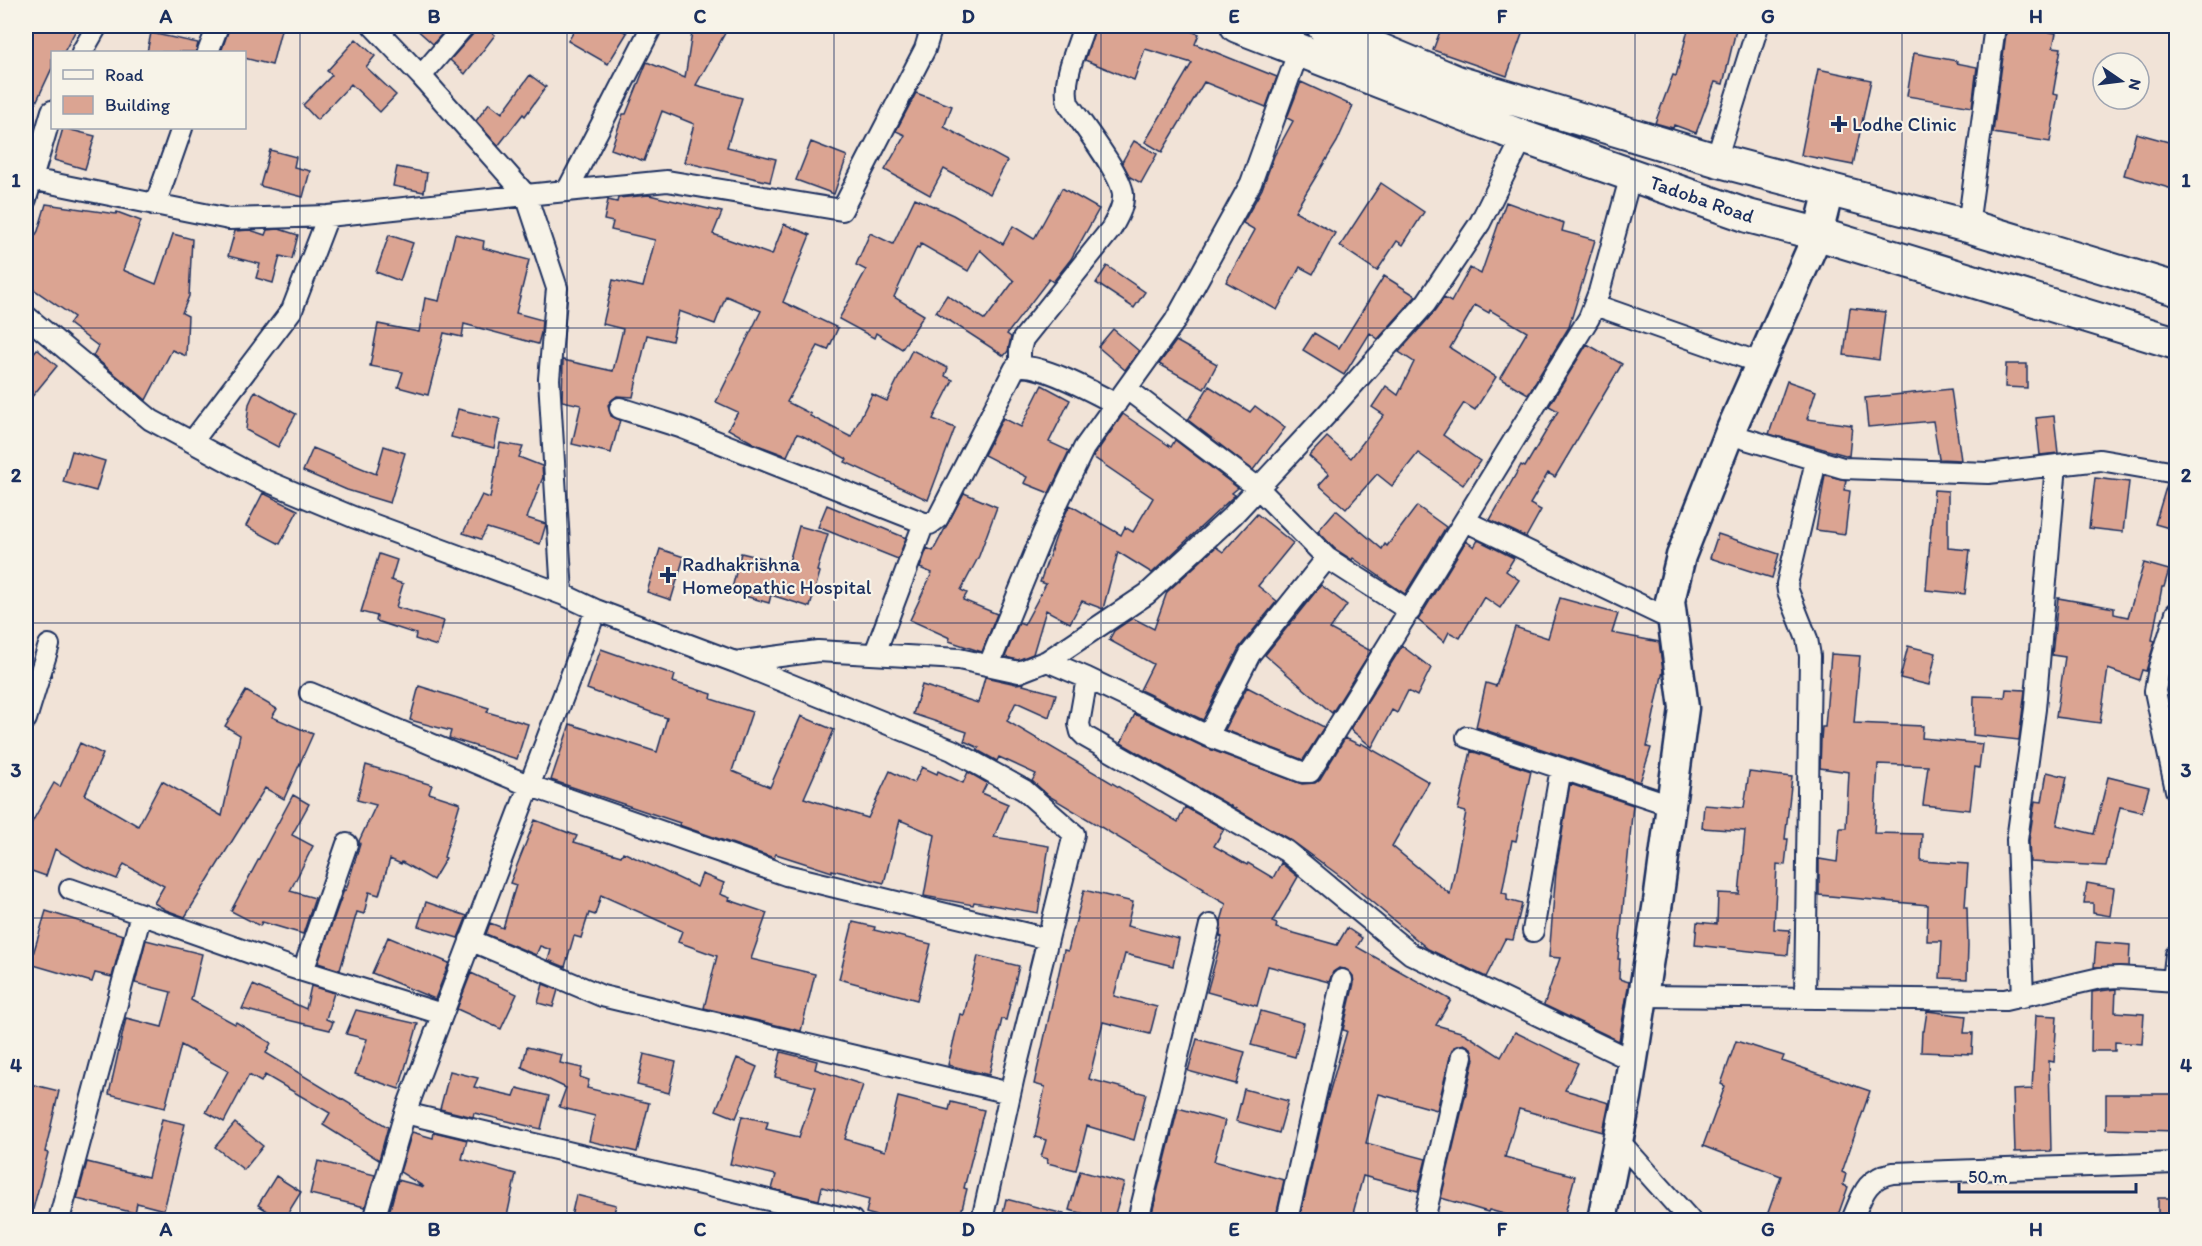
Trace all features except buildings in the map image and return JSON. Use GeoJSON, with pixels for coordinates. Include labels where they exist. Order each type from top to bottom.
{"type":"FeatureCollection","features":[{"type":"Feature","properties":{"kind":"main road","name":"Tadoba Road"},"geometry":{"type":"LineString","coordinates":[[1237,26],[1294,40],[1523,137],[1748,216],[1818,234],[2176,343]]}},
{"type":"Feature","properties":{"kind":"main road","name":"Tadoba Road"},"geometry":{"type":"LineString","coordinates":[[1323,26],[1457,82],[1716,160],[1968,226],[2176,289]]}},
{"type":"Feature","properties":{"kind":"street"},"geometry":{"type":"LineString","coordinates":[[83,51],[97,26]]}},
{"type":"Feature","properties":{"kind":"street"},"geometry":{"type":"LineString","coordinates":[[208,51],[218,26]]}},
{"type":"Feature","properties":{"kind":"street"},"geometry":{"type":"LineString","coordinates":[[373,26],[421,76],[526,195],[557,288],[549,379],[562,594]]}},
{"type":"Feature","properties":{"kind":"street"},"geometry":{"type":"LineString","coordinates":[[421,76],[464,26]]}},
{"type":"Feature","properties":{"kind":"street"},"geometry":{"type":"LineString","coordinates":[[567,191],[652,26]]}},
{"type":"Feature","properties":{"kind":"street"},"geometry":{"type":"LineString","coordinates":[[31,179],[229,219],[327,216],[667,181],[842,210],[925,49],[932,26]]}},
{"type":"Feature","properties":{"kind":"street"},"geometry":{"type":"LineString","coordinates":[[1020,366],[1023,339],[1111,229],[1121,212],[1123,195],[1119,179],[1068,103],[1065,92],[1084,26]]}},
{"type":"Feature","properties":{"kind":"street"},"geometry":{"type":"LineString","coordinates":[[1716,160],[1758,26]]}},
{"type":"Feature","properties":{"kind":"street"},"geometry":{"type":"LineString","coordinates":[[1968,226],[1995,26]]}},
{"type":"Feature","properties":{"kind":"street"},"geometry":{"type":"LineString","coordinates":[[989,665],[1043,533],[1084,448],[1175,321],[1251,183],[1294,40]]}},
{"type":"Feature","properties":{"kind":"street"},"geometry":{"type":"LineString","coordinates":[[26,199],[51,114]]}},
{"type":"Feature","properties":{"kind":"street"},"geometry":{"type":"LineString","coordinates":[[155,205],[182,129]]}},
{"type":"Feature","properties":{"kind":"street"},"geometry":{"type":"LineString","coordinates":[[735,662],[818,651],[875,653],[959,659],[1019,672],[1047,661],[1147,594],[1232,516],[1258,488],[1426,303],[1480,223],[1523,137]]}},
{"type":"Feature","properties":{"kind":"street"},"geometry":{"type":"LineString","coordinates":[[1047,661],[1088,678],[1208,736],[1302,772],[1310,772],[1595,305],[1631,175]]}},
{"type":"Feature","properties":{"kind":"street"},"geometry":{"type":"LineString","coordinates":[[1602,1221],[1633,1061],[1684,708],[1670,602],[1681,556],[1729,434],[1818,234],[1829,190]]}},
{"type":"Feature","properties":{"kind":"street"},"geometry":{"type":"LineString","coordinates":[[192,442],[292,310],[327,216]]}},
{"type":"Feature","properties":{"kind":"street"},"geometry":{"type":"LineString","coordinates":[[1595,305],[1760,363]]}},
{"type":"Feature","properties":{"kind":"street"},"geometry":{"type":"LineString","coordinates":[[26,316],[151,420],[257,477],[353,517],[562,594],[596,610],[735,662],[952,750],[1024,790],[1074,834],[1010,1093],[982,1221]]}},
{"type":"Feature","properties":{"kind":"street"},"geometry":{"type":"LineString","coordinates":[[620,408],[680,427],[924,524],[930,524],[938,518],[1011,372],[1020,366],[1026,366],[1122,396],[1258,488],[1327,558],[1410,611]]}},
{"type":"Feature","properties":{"kind":"street"},"geometry":{"type":"LineString","coordinates":[[1729,434],[1843,468],[1988,473],[2100,459],[2176,473]]}},
{"type":"Feature","properties":{"kind":"street"},"geometry":{"type":"LineString","coordinates":[[1805,998],[1810,656],[1807,639],[1787,585],[1816,461]]}},
{"type":"Feature","properties":{"kind":"street"},"geometry":{"type":"LineString","coordinates":[[2023,997],[2017,840],[2035,709],[2056,465]]}},
{"type":"Feature","properties":{"kind":"street"},"geometry":{"type":"LineString","coordinates":[[1465,521],[1672,620]]}},
{"type":"Feature","properties":{"kind":"street"},"geometry":{"type":"LineString","coordinates":[[875,653],[924,524]]}},
{"type":"Feature","properties":{"kind":"street"},"geometry":{"type":"LineString","coordinates":[[1208,736],[1250,654],[1327,558]]}},
{"type":"Feature","properties":{"kind":"street"},"geometry":{"type":"LineString","coordinates":[[374,1221],[405,1113],[596,610]]}},
{"type":"Feature","properties":{"kind":"street"},"geometry":{"type":"LineString","coordinates":[[2176,612],[2159,668],[2155,691],[2176,790]]}},
{"type":"Feature","properties":{"kind":"street"},"geometry":{"type":"LineString","coordinates":[[26,719],[49,645]]}},
{"type":"Feature","properties":{"kind":"street"},"geometry":{"type":"LineString","coordinates":[[1088,678],[1079,724],[1081,732],[1086,737],[1286,851],[1411,954],[1633,1061]]}},
{"type":"Feature","properties":{"kind":"street"},"geometry":{"type":"LineString","coordinates":[[310,693],[528,785],[786,875],[1048,939]]}},
{"type":"Feature","properties":{"kind":"street"},"geometry":{"type":"LineString","coordinates":[[1467,737],[1671,805]]}},
{"type":"Feature","properties":{"kind":"street"},"geometry":{"type":"LineString","coordinates":[[1533,931],[1561,768]]}},
{"type":"Feature","properties":{"kind":"street"},"geometry":{"type":"LineString","coordinates":[[303,971],[347,844]]}},
{"type":"Feature","properties":{"kind":"street"},"geometry":{"type":"LineString","coordinates":[[70,889],[303,971],[442,1014]]}},
{"type":"Feature","properties":{"kind":"street"},"geometry":{"type":"LineString","coordinates":[[59,1221],[141,914]]}},
{"type":"Feature","properties":{"kind":"street"},"geometry":{"type":"LineString","coordinates":[[1138,1221],[1210,925]]}},
{"type":"Feature","properties":{"kind":"street"},"geometry":{"type":"LineString","coordinates":[[470,940],[602,996],[1010,1093]]}},
{"type":"Feature","properties":{"kind":"street"},"geometry":{"type":"LineString","coordinates":[[1643,996],[2005,1000],[2100,978],[2175,981],[2176,955]]}},
{"type":"Feature","properties":{"kind":"street"},"geometry":{"type":"LineString","coordinates":[[1287,1221],[1342,980]]}},
{"type":"Feature","properties":{"kind":"street"},"geometry":{"type":"LineString","coordinates":[[1424,1221],[1462,1056]]}},
{"type":"Feature","properties":{"kind":"street"},"geometry":{"type":"LineString","coordinates":[[405,1113],[852,1221]]}},
{"type":"Feature","properties":{"kind":"street"},"geometry":{"type":"LineString","coordinates":[[1618,1140],[1690,1221]]}},
{"type":"Feature","properties":{"kind":"street"},"geometry":{"type":"LineString","coordinates":[[1852,1221],[1864,1190],[1881,1175],[2176,1163]]}},
{"type":"Feature","properties":{"kind":"place","name":"Lodhe Clinic"},"geometry":{"type":"Point","coordinates":[1839,124]}},
{"type":"Feature","properties":{"kind":"place","name":"Radhakrishna Homeopathic Hospital"},"geometry":{"type":"Point","coordinates":[668,575]}}]}
